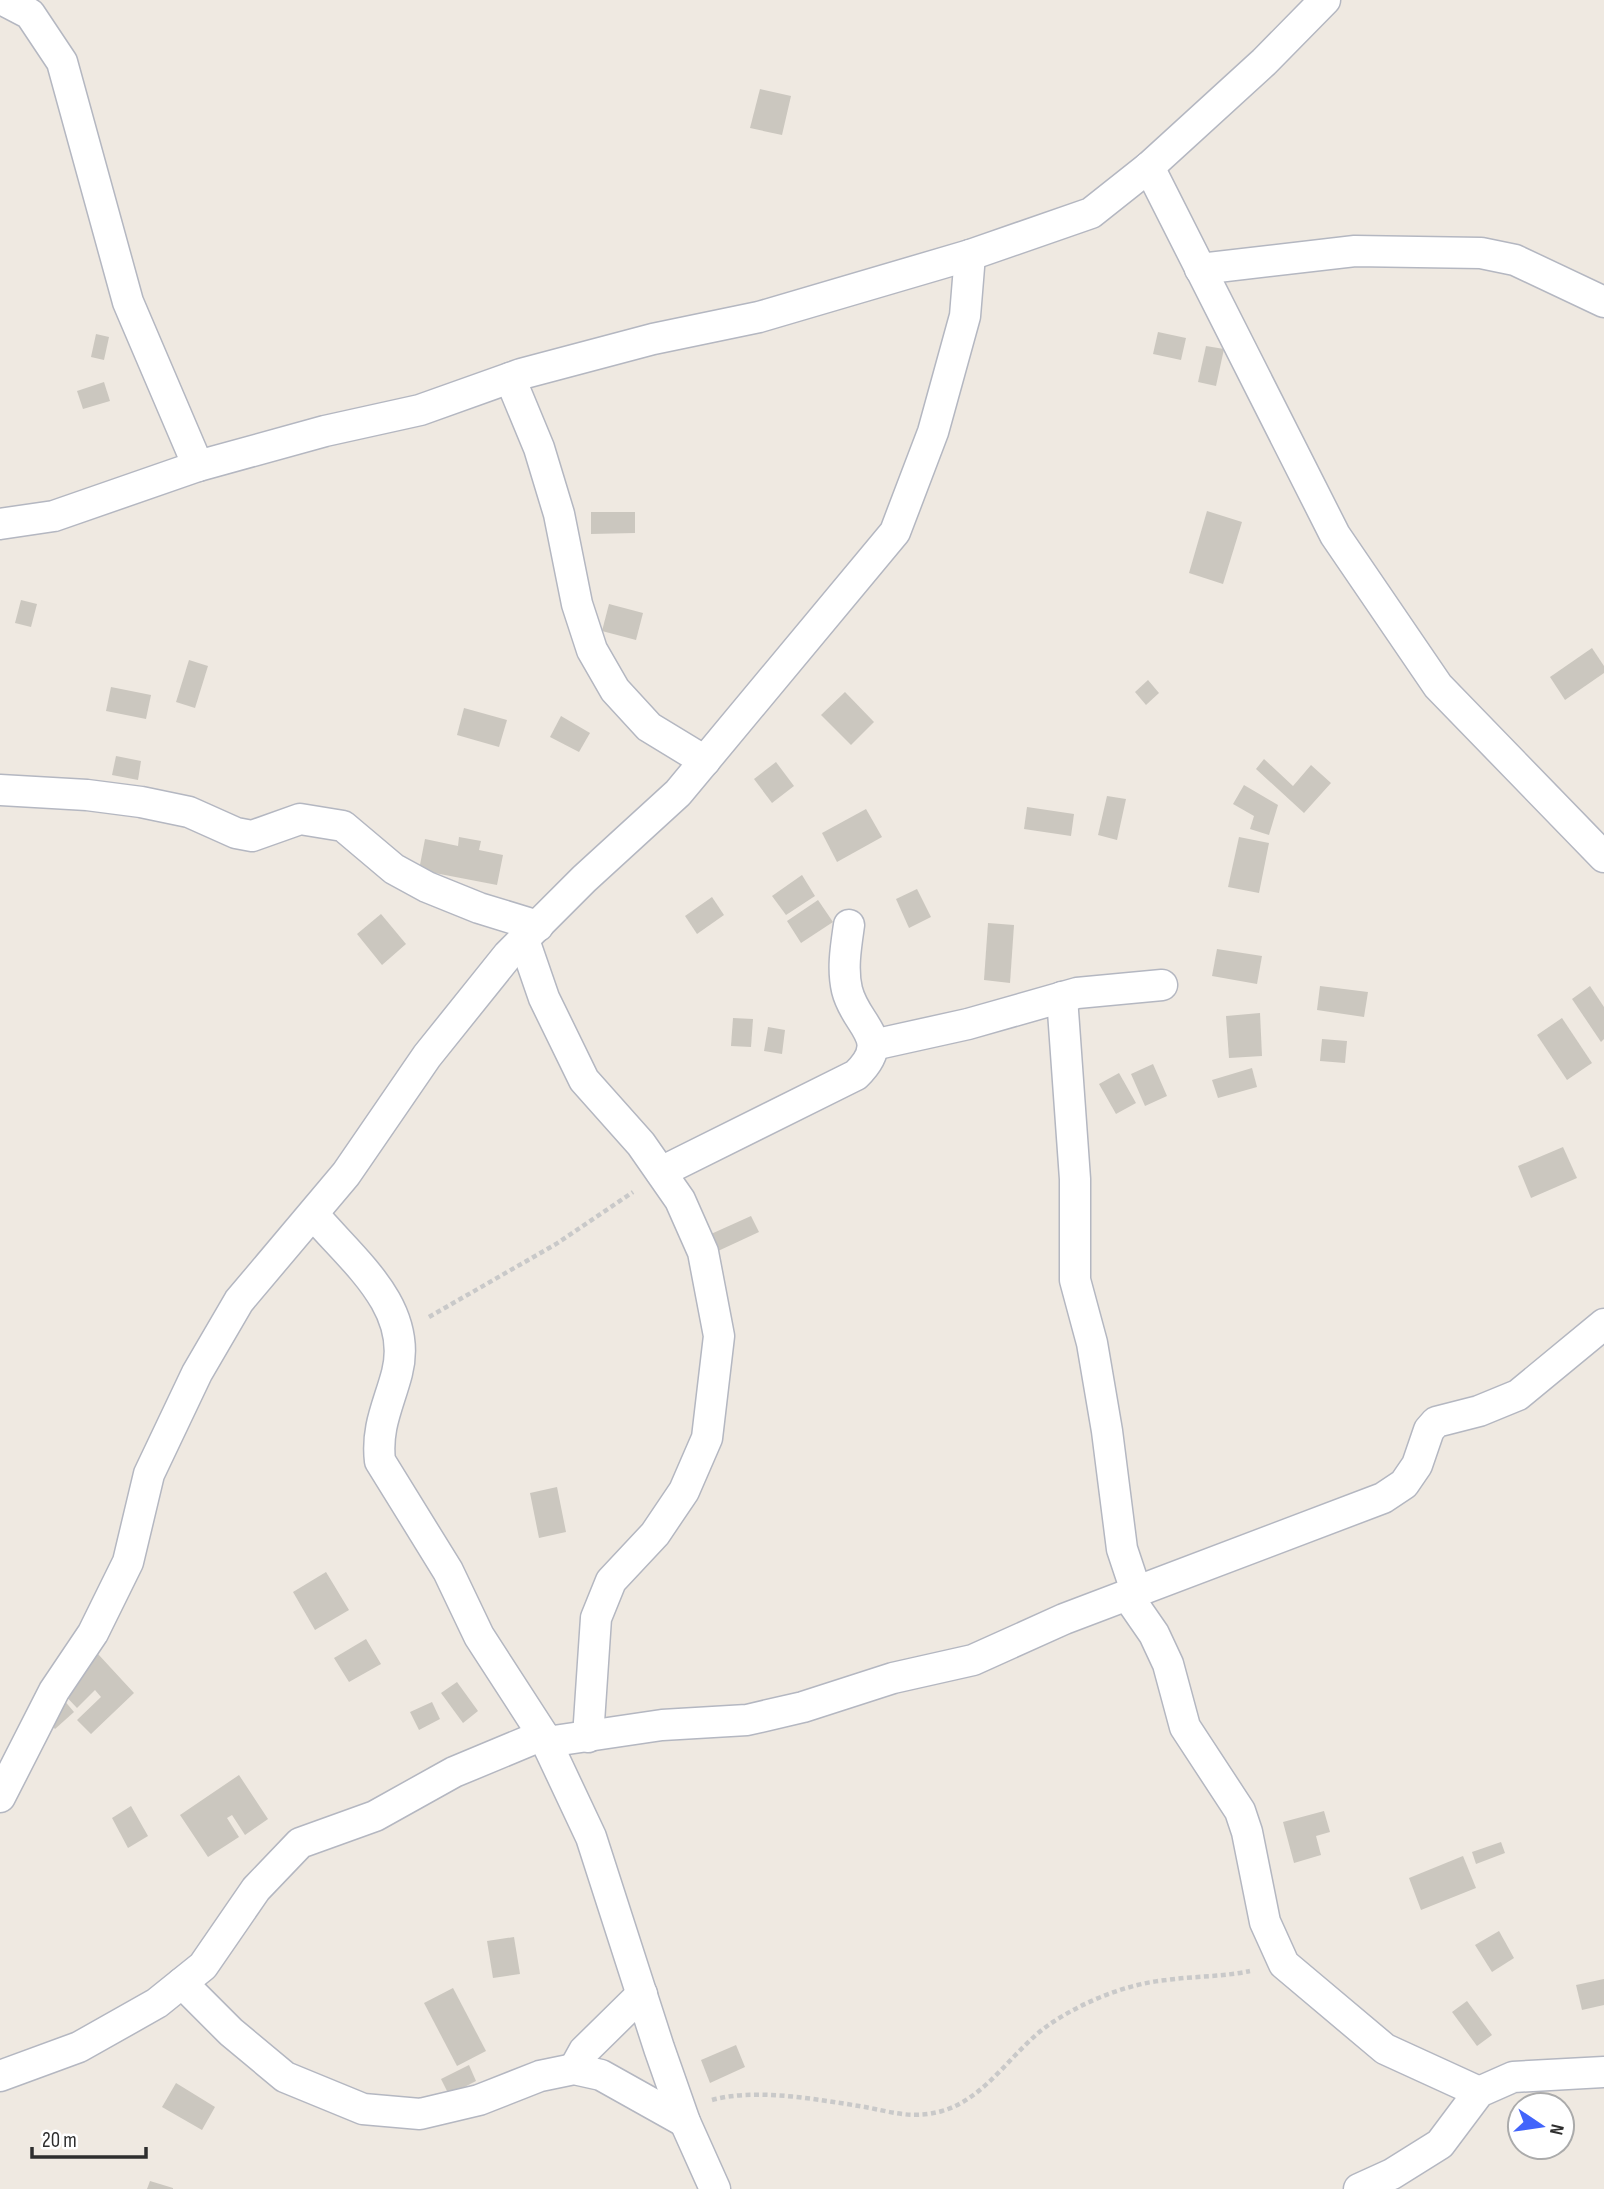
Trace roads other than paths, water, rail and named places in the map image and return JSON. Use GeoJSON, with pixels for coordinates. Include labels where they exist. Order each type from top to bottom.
{"type":"FeatureCollection","features":[{"type":"Feature","properties":{"kind":"street"},"geometry":{"type":"LineString","coordinates":[[3,0],[30,14],[62,61],[128,302],[198,466]]}},
{"type":"Feature","properties":{"kind":"street"},"geometry":{"type":"LineString","coordinates":[[0,524],[54,516],[198,466],[325,431],[420,410],[510,378],[653,338],[759,317],[970,255],[1091,213],[1149,167],[1264,62],[1325,0]]}},
{"type":"Feature","properties":{"kind":"street"},"geometry":{"type":"LineString","coordinates":[[1149,167],[1335,536],[1431,675],[1604,857]]}},
{"type":"Feature","properties":{"kind":"street"},"geometry":{"type":"LineString","coordinates":[[1200,269],[1355,251],[1481,253],[1515,260],[1604,302]]}},
{"type":"Feature","properties":{"kind":"street"},"geometry":{"type":"LineString","coordinates":[[0,1797],[54,1691],[93,1633],[128,1562],[149,1474],[197,1373],[239,1301],[282,1248],[314,1215],[385,1121],[427,1056],[531,933],[678,793],[895,532],[933,432],[961,329],[970,255]]}},
{"type":"Feature","properties":{"kind":"street"},"geometry":{"type":"LineString","coordinates":[[510,378],[540,448],[559,514],[576,604],[592,650],[615,690],[649,727],[705,761]]}},
{"type":"Feature","properties":{"kind":"street"},"geometry":{"type":"LineString","coordinates":[[0,790],[87,795],[141,802],[189,812],[236,833],[252,836],[300,819],[343,825],[394,869],[427,887],[531,933]]}},
{"type":"Feature","properties":{"kind":"street"},"geometry":{"type":"LineString","coordinates":[[661,1172],[856,1075],[871,1061],[873,1045],[866,1025],[852,1007],[846,987],[844,961],[849,925]]}},
{"type":"Feature","properties":{"kind":"street"},"geometry":{"type":"LineString","coordinates":[[531,933],[544,998],[584,1080],[641,1144],[680,1200],[703,1252],[719,1336],[707,1438],[684,1491],[655,1534],[611,1581],[596,1618],[588,1737]]}},
{"type":"Feature","properties":{"kind":"street"},"geometry":{"type":"LineString","coordinates":[[873,1045],[955,1027],[1062,997],[1111,988],[1162,985]]}},
{"type":"Feature","properties":{"kind":"street"},"geometry":{"type":"LineString","coordinates":[[1062,997],[1075,1179],[1075,1280],[1091,1343],[1107,1431],[1122,1549],[1132,1593],[1168,1664],[1185,1727],[1240,1811],[1247,1832],[1265,1922],[1284,1964],[1385,2049],[1479,2092]]}},
{"type":"Feature","properties":{"kind":"street"},"geometry":{"type":"LineString","coordinates":[[314,1215],[388,1301],[401,1334],[397,1371],[382,1414],[378,1445],[380,1461],[441,1559],[479,1636],[545,1739],[591,1837],[683,2116],[715,2189]]}},
{"type":"Feature","properties":{"kind":"street"},"geometry":{"type":"LineString","coordinates":[[0,2076],[79,2046],[157,2003],[203,1966],[256,1889],[300,1843],[375,1816],[454,1772],[545,1739],[588,1737],[662,1725],[747,1720],[803,1707],[893,1678],[973,1660],[1132,1593],[1384,1498],[1404,1484],[1417,1465],[1429,1430],[1436,1422],[1479,1411],[1518,1395],[1604,1324]]}},
{"type":"Feature","properties":{"kind":"street"},"geometry":{"type":"LineString","coordinates":[[182,1983],[232,2032],[285,2077],[363,2109],[420,2114],[479,2100],[540,2076],[574,2069],[601,2076],[683,2116]]}},
{"type":"Feature","properties":{"kind":"street"},"geometry":{"type":"LineString","coordinates":[[574,2069],[584,2051],[642,1994]]}},
{"type":"Feature","properties":{"kind":"street"},"geometry":{"type":"LineString","coordinates":[[1359,2189],[1392,2174],[1440,2144],[1479,2092],[1513,2077],[1562,2072],[1604,2072]]}}]}
